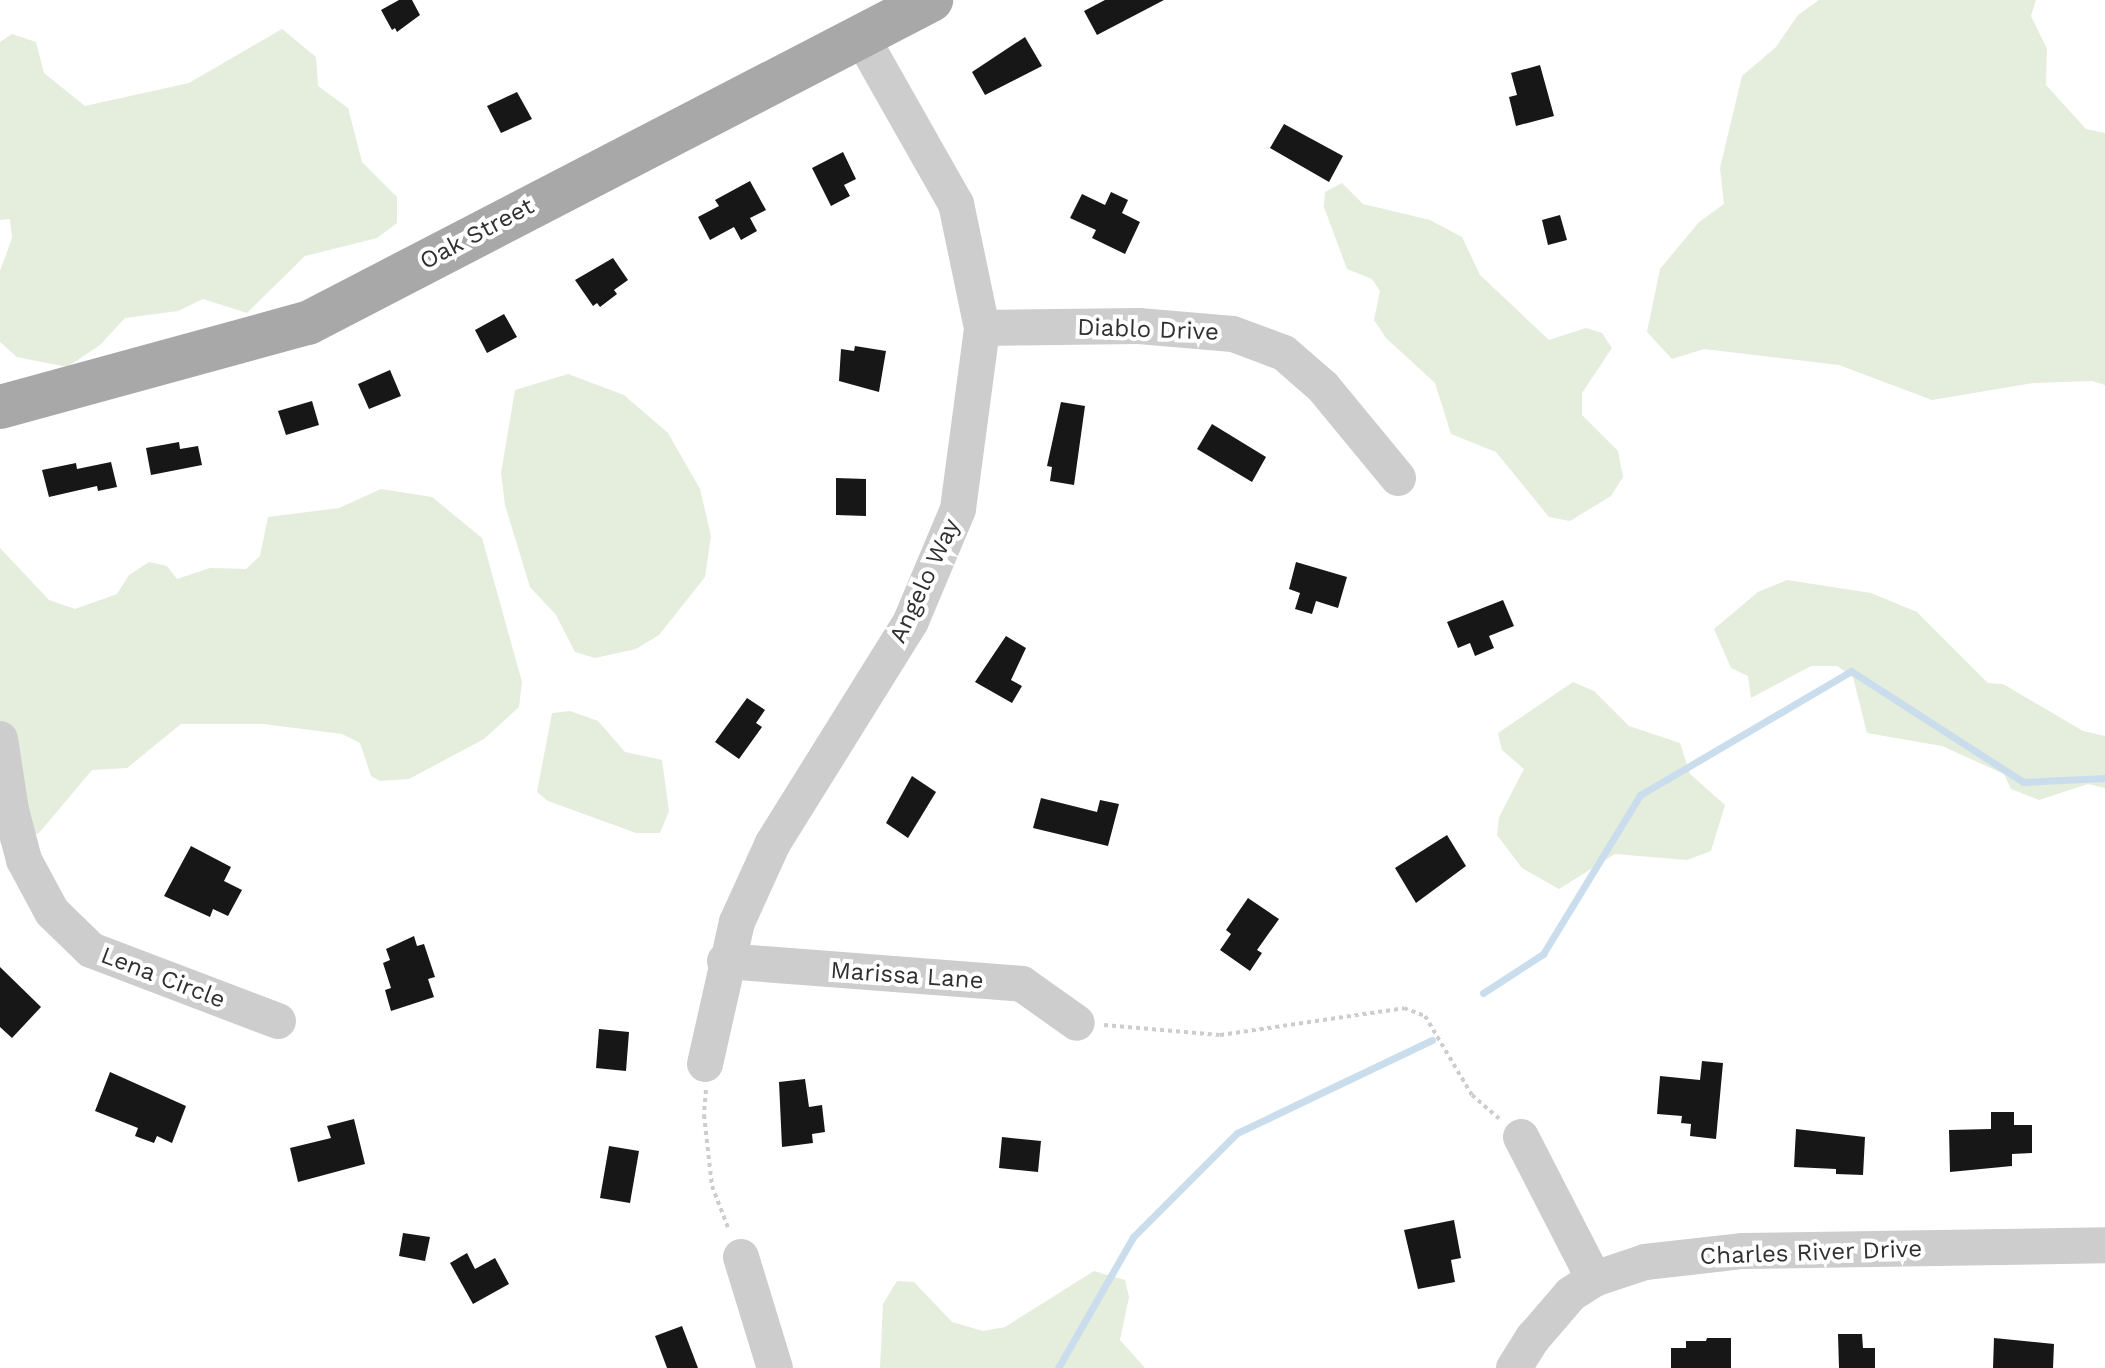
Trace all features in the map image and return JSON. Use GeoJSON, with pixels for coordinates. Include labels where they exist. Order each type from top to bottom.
{"type":"FeatureCollection","features":[{"type":"Feature","properties":{"kind":"main road","name":"Oak Street"},"geometry":{"type":"LineString","coordinates":[[0,407],[308,323],[860,34],[931,0]]}},
{"type":"Feature","properties":{"kind":"street","name":"Angelo Way"},"geometry":{"type":"LineString","coordinates":[[705,1064],[725,961],[737,922],[773,843],[911,621],[958,509],[982,328],[956,204],[860,34]]}},
{"type":"Feature","properties":{"kind":"street","name":"Diablo Drive"},"geometry":{"type":"LineString","coordinates":[[982,328],[1139,326],[1233,334],[1284,353],[1323,387],[1398,478]]}},
{"type":"Feature","properties":{"kind":"street","name":"Lena Circle"},"geometry":{"type":"LineString","coordinates":[[0,739],[11,810],[24,860],[52,912],[91,950],[278,1021]]}},
{"type":"Feature","properties":{"kind":"street","name":"Marissa Lane"},"geometry":{"type":"LineString","coordinates":[[725,961],[1022,984],[1077,1023]]}},
{"type":"Feature","properties":{"kind":"street"},"geometry":{"type":"LineString","coordinates":[[1521,1137],[1594,1279]]}},
{"type":"Feature","properties":{"kind":"street","name":"Charles River Drive"},"geometry":{"type":"LineString","coordinates":[[1514,1368],[1533,1338],[1571,1294],[1594,1279],[1645,1262],[1743,1251],[2105,1245]]}},
{"type":"Feature","properties":{"kind":"street"},"geometry":{"type":"LineString","coordinates":[[741,1257],[775,1368]]}},
{"type":"Feature","properties":{"kind":"path"},"geometry":{"type":"LineString","coordinates":[[1077,1023],[1220,1035],[1404,1008],[1425,1016],[1472,1095],[1521,1137]]}},
{"type":"Feature","properties":{"kind":"path"},"geometry":{"type":"LineString","coordinates":[[705,1064],[704,1115],[712,1186],[741,1257]]}},
{"type":"Feature","properties":{"kind":"green space"},"geometry":{"type":"Polygon","coordinates":[[[1819,0],[2036,0],[2031,16],[2047,49],[2046,85],[2086,129],[2105,133],[2105,385],[2092,381],[2033,383],[1932,400],[1839,365],[1704,349],[1672,359],[1647,332],[1660,269],[1699,222],[1724,204],[1720,168],[1742,76],[1776,47],[1798,15],[1819,0]]]}},
{"type":"Feature","properties":{"kind":"green space"},"geometry":{"type":"Polygon","coordinates":[[[282,29],[316,57],[318,86],[348,108],[362,162],[397,197],[397,223],[377,238],[305,256],[247,313],[203,299],[178,311],[125,318],[100,345],[67,367],[17,357],[0,342],[0,271],[12,238],[10,219],[0,220],[0,42],[12,34],[36,42],[44,73],[85,106],[189,83],[282,29]]]}},
{"type":"Feature","properties":{"kind":"green space"},"geometry":{"type":"Polygon","coordinates":[[[1342,183],[1363,204],[1430,220],[1462,237],[1480,275],[1549,340],[1586,328],[1602,333],[1612,348],[1582,393],[1582,415],[1618,451],[1623,477],[1611,496],[1570,521],[1549,517],[1496,452],[1451,434],[1435,383],[1386,338],[1374,320],[1380,291],[1372,279],[1347,269],[1324,207],[1325,192],[1342,183]]]}},
{"type":"Feature","properties":{"kind":"green space"},"geometry":{"type":"Polygon","coordinates":[[[568,374],[624,395],[668,433],[700,489],[711,536],[705,577],[659,635],[636,649],[595,658],[575,652],[556,615],[530,587],[505,505],[501,473],[515,390],[568,374]]]}},
{"type":"Feature","properties":{"kind":"green space"},"geometry":{"type":"Polygon","coordinates":[[[381,489],[432,497],[482,538],[522,682],[519,707],[484,739],[409,779],[380,781],[371,776],[360,743],[342,734],[263,724],[181,724],[127,768],[92,770],[39,833],[17,842],[0,843],[0,548],[49,600],[75,609],[117,594],[129,575],[149,562],[167,566],[177,579],[210,568],[246,569],[260,556],[268,517],[339,508],[381,489]]]}},
{"type":"Feature","properties":{"kind":"green space"},"geometry":{"type":"Polygon","coordinates":[[[1787,580],[1871,593],[1917,612],[1988,683],[2003,684],[2083,731],[2105,736],[2105,788],[2088,784],[2039,800],[2011,789],[2004,774],[1942,746],[1867,733],[1853,677],[1837,666],[1811,666],[1751,698],[1748,676],[1731,668],[1714,629],[1758,592],[1787,580]]]}},
{"type":"Feature","properties":{"kind":"green space"},"geometry":{"type":"Polygon","coordinates":[[[1573,682],[1594,691],[1629,726],[1680,743],[1690,774],[1725,805],[1711,851],[1687,860],[1615,854],[1559,889],[1522,868],[1497,835],[1499,817],[1524,769],[1502,750],[1498,733],[1573,682]]]}},
{"type":"Feature","properties":{"kind":"green space"},"geometry":{"type":"Polygon","coordinates":[[[570,711],[598,721],[625,752],[662,760],[669,811],[660,833],[636,833],[548,801],[537,792],[552,713],[570,711]]]}},
{"type":"Feature","properties":{"kind":"green space"},"geometry":{"type":"Polygon","coordinates":[[[1094,1271],[1125,1280],[1129,1297],[1120,1340],[1145,1368],[880,1368],[883,1304],[897,1281],[914,1282],[952,1322],[983,1331],[1005,1327],[1094,1271]]]}},
{"type":"Feature","properties":{"kind":"building"},"geometry":{"type":"Polygon","coordinates":[[[399,0],[412,0],[420,15],[397,32],[395,28],[392,30],[381,10],[399,0]]]}},
{"type":"Feature","properties":{"kind":"building"},"geometry":{"type":"Polygon","coordinates":[[[1105,0],[1164,0],[1097,35],[1084,11],[1105,0]]]}},
{"type":"Feature","properties":{"kind":"building"},"geometry":{"type":"Polygon","coordinates":[[[1025,37],[1042,66],[985,95],[972,72],[1025,37]]]}},
{"type":"Feature","properties":{"kind":"building"},"geometry":{"type":"Polygon","coordinates":[[[1540,65],[1554,116],[1516,126],[1509,97],[1517,95],[1511,73],[1540,65]]]}},
{"type":"Feature","properties":{"kind":"building"},"geometry":{"type":"Polygon","coordinates":[[[517,92],[532,119],[501,133],[487,106],[517,92]]]}},
{"type":"Feature","properties":{"kind":"building"},"geometry":{"type":"Polygon","coordinates":[[[1284,124],[1343,156],[1329,182],[1270,148],[1284,124]]]}},
{"type":"Feature","properties":{"kind":"building"},"geometry":{"type":"Polygon","coordinates":[[[843,152],[856,179],[844,185],[850,196],[831,206],[812,168],[843,152]]]}},
{"type":"Feature","properties":{"kind":"building"},"geometry":{"type":"Polygon","coordinates":[[[750,181],[766,210],[750,218],[757,231],[741,240],[734,227],[710,240],[698,217],[719,206],[715,200],[750,181]]]}},
{"type":"Feature","properties":{"kind":"building"},"geometry":{"type":"Polygon","coordinates":[[[1111,192],[1128,200],[1122,213],[1140,222],[1125,254],[1092,238],[1096,230],[1070,218],[1082,194],[1105,205],[1111,192]]]}},
{"type":"Feature","properties":{"kind":"building"},"geometry":{"type":"Polygon","coordinates":[[[1560,215],[1567,240],[1548,245],[1542,220],[1560,215]]]}},
{"type":"Feature","properties":{"kind":"building"},"geometry":{"type":"Polygon","coordinates":[[[613,258],[628,280],[614,290],[617,294],[600,307],[597,303],[593,306],[575,280],[613,258]]]}},
{"type":"Feature","properties":{"kind":"building"},"geometry":{"type":"Polygon","coordinates":[[[504,314],[517,337],[487,353],[475,330],[504,314]]]}},
{"type":"Feature","properties":{"kind":"building"},"geometry":{"type":"Polygon","coordinates":[[[855,346],[886,351],[879,392],[839,381],[841,349],[854,351],[855,346]]]}},
{"type":"Feature","properties":{"kind":"building"},"geometry":{"type":"Polygon","coordinates":[[[390,370],[401,396],[369,409],[358,384],[390,370]]]}},
{"type":"Feature","properties":{"kind":"building"},"geometry":{"type":"Polygon","coordinates":[[[312,401],[319,425],[286,435],[278,411],[312,401]]]}},
{"type":"Feature","properties":{"kind":"building"},"geometry":{"type":"Polygon","coordinates":[[[1061,402],[1085,406],[1074,485],[1050,481],[1052,467],[1047,466],[1061,402]]]}},
{"type":"Feature","properties":{"kind":"building"},"geometry":{"type":"Polygon","coordinates":[[[1212,424],[1266,457],[1252,482],[1197,449],[1212,424]]]}},
{"type":"Feature","properties":{"kind":"building"},"geometry":{"type":"Polygon","coordinates":[[[179,442],[180,449],[198,446],[202,465],[151,475],[146,448],[179,442]]]}},
{"type":"Feature","properties":{"kind":"building"},"geometry":{"type":"Polygon","coordinates":[[[111,462],[117,487],[98,491],[97,486],[49,497],[42,470],[76,463],[77,469],[111,462]]]}},
{"type":"Feature","properties":{"kind":"building"},"geometry":{"type":"Polygon","coordinates":[[[836,478],[866,479],[866,516],[836,515],[836,478]]]}},
{"type":"Feature","properties":{"kind":"building"},"geometry":{"type":"Polygon","coordinates":[[[1296,562],[1347,577],[1338,608],[1316,601],[1312,614],[1295,609],[1300,593],[1289,589],[1296,562]]]}},
{"type":"Feature","properties":{"kind":"building"},"geometry":{"type":"Polygon","coordinates":[[[1503,600],[1514,626],[1489,636],[1494,648],[1475,656],[1470,643],[1458,648],[1447,622],[1503,600]]]}},
{"type":"Feature","properties":{"kind":"building"},"geometry":{"type":"Polygon","coordinates":[[[1006,636],[1026,648],[1011,680],[1022,686],[1012,703],[975,682],[1006,636]]]}},
{"type":"Feature","properties":{"kind":"building"},"geometry":{"type":"Polygon","coordinates":[[[747,698],[765,710],[756,723],[762,727],[739,759],[715,742],[747,698]]]}},
{"type":"Feature","properties":{"kind":"building"},"geometry":{"type":"Polygon","coordinates":[[[912,776],[936,792],[908,838],[886,823],[912,776]]]}},
{"type":"Feature","properties":{"kind":"building"},"geometry":{"type":"Polygon","coordinates":[[[1041,798],[1097,812],[1100,800],[1119,804],[1108,846],[1033,828],[1041,798]]]}},
{"type":"Feature","properties":{"kind":"building"},"geometry":{"type":"Polygon","coordinates":[[[1447,835],[1466,866],[1416,903],[1395,868],[1447,835]]]}},
{"type":"Feature","properties":{"kind":"building"},"geometry":{"type":"Polygon","coordinates":[[[191,846],[231,867],[224,881],[242,890],[228,916],[213,909],[210,917],[164,896],[191,846]]]}},
{"type":"Feature","properties":{"kind":"building"},"geometry":{"type":"Polygon","coordinates":[[[1248,898],[1279,919],[1257,950],[1262,953],[1250,971],[1220,950],[1231,934],[1226,930],[1248,898]]]}},
{"type":"Feature","properties":{"kind":"building"},"geometry":{"type":"Polygon","coordinates":[[[414,936],[417,946],[424,944],[435,977],[428,979],[434,997],[391,1011],[385,990],[391,988],[383,963],[390,960],[386,949],[414,936]]]}},
{"type":"Feature","properties":{"kind":"building"},"geometry":{"type":"Polygon","coordinates":[[[0,967],[41,1007],[12,1038],[0,1027],[0,967]]]}},
{"type":"Feature","properties":{"kind":"building"},"geometry":{"type":"Polygon","coordinates":[[[599,1029],[629,1032],[626,1071],[596,1068],[599,1029]]]}},
{"type":"Feature","properties":{"kind":"building"},"geometry":{"type":"Polygon","coordinates":[[[1702,1061],[1723,1063],[1716,1139],[1690,1136],[1691,1124],[1681,1123],[1682,1116],[1657,1114],[1660,1076],[1700,1080],[1702,1061]]]}},
{"type":"Feature","properties":{"kind":"building"},"geometry":{"type":"Polygon","coordinates":[[[110,1072],[186,1106],[172,1143],[157,1136],[154,1143],[135,1136],[138,1128],[95,1111],[110,1072]]]}},
{"type":"Feature","properties":{"kind":"building"},"geometry":{"type":"Polygon","coordinates":[[[805,1079],[809,1107],[822,1105],[825,1132],[812,1134],[813,1143],[782,1147],[779,1082],[805,1079]]]}},
{"type":"Feature","properties":{"kind":"building"},"geometry":{"type":"Polygon","coordinates":[[[1991,1112],[2014,1112],[2014,1125],[2032,1125],[2032,1153],[2012,1154],[2012,1166],[1950,1172],[1949,1130],[1991,1129],[1991,1112]]]}},
{"type":"Feature","properties":{"kind":"building"},"geometry":{"type":"Polygon","coordinates":[[[354,1119],[365,1164],[298,1182],[290,1148],[331,1138],[327,1126],[354,1119]]]}},
{"type":"Feature","properties":{"kind":"building"},"geometry":{"type":"Polygon","coordinates":[[[1796,1129],[1865,1137],[1863,1175],[1836,1174],[1836,1169],[1794,1167],[1796,1129]]]}},
{"type":"Feature","properties":{"kind":"building"},"geometry":{"type":"Polygon","coordinates":[[[1002,1137],[1041,1141],[1038,1172],[999,1168],[1002,1137]]]}},
{"type":"Feature","properties":{"kind":"building"},"geometry":{"type":"Polygon","coordinates":[[[609,1146],[639,1151],[630,1203],[600,1198],[609,1146]]]}},
{"type":"Feature","properties":{"kind":"building"},"geometry":{"type":"Polygon","coordinates":[[[1454,1220],[1461,1258],[1451,1260],[1455,1282],[1418,1289],[1404,1230],[1454,1220]]]}},
{"type":"Feature","properties":{"kind":"building"},"geometry":{"type":"Polygon","coordinates":[[[403,1233],[430,1237],[425,1261],[399,1256],[403,1233]]]}},
{"type":"Feature","properties":{"kind":"building"},"geometry":{"type":"Polygon","coordinates":[[[467,1253],[475,1269],[495,1258],[509,1284],[473,1304],[450,1263],[467,1253]]]}},
{"type":"Feature","properties":{"kind":"building"},"geometry":{"type":"Polygon","coordinates":[[[682,1326],[698,1368],[667,1368],[655,1336],[682,1326]]]}},
{"type":"Feature","properties":{"kind":"building"},"geometry":{"type":"Polygon","coordinates":[[[1838,1334],[1862,1334],[1863,1348],[1875,1348],[1875,1368],[1839,1368],[1838,1334]]]}},
{"type":"Feature","properties":{"kind":"building"},"geometry":{"type":"Polygon","coordinates":[[[1707,1338],[1731,1338],[1731,1368],[1671,1368],[1671,1348],[1686,1348],[1686,1341],[1706,1341],[1707,1338]]]}},
{"type":"Feature","properties":{"kind":"building"},"geometry":{"type":"Polygon","coordinates":[[[1994,1338],[2054,1344],[2053,1368],[1993,1368],[1994,1338]]]}},
{"type":"Feature","properties":{"kind":"waterway"},"geometry":{"type":"LineString","coordinates":[[1483,993],[1543,954],[1640,795],[1851,671],[2023,782],[2105,778]]}},
{"type":"Feature","properties":{"kind":"waterway"},"geometry":{"type":"LineString","coordinates":[[1058,1368],[1133,1237],[1237,1133],[1432,1040]]}}]}
